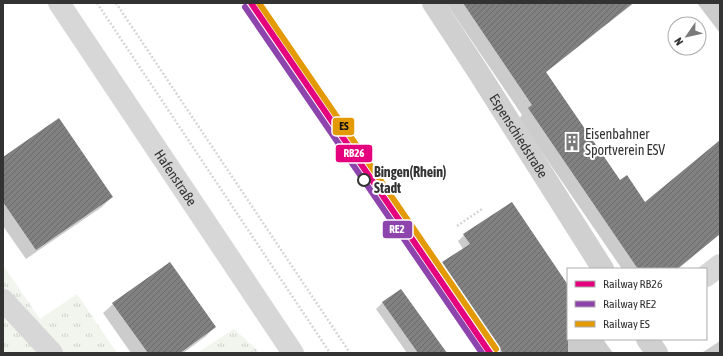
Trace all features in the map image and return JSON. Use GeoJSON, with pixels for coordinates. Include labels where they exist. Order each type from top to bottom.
{"type":"FeatureCollection","features":[{"type":"Feature","properties":{"kind":"main road","name":"Espenschiedstraße"},"geometry":{"type":"LineString","coordinates":[[432,3],[481,76],[602,268]]}},
{"type":"Feature","properties":{"kind":"main road"},"geometry":{"type":"LineString","coordinates":[[648,340],[657,353]]}},
{"type":"Feature","properties":{"kind":"street","name":"Hafenstraße"},"geometry":{"type":"LineString","coordinates":[[59,3],[293,353]]}},
{"type":"Feature","properties":{"kind":"street"},"geometry":{"type":"LineString","coordinates":[[707,275],[720,265]]}},
{"type":"Feature","properties":{"kind":"street"},"geometry":{"type":"LineString","coordinates":[[3,300],[52,353]]}},
{"type":"Feature","properties":{"kind":"path"},"geometry":{"type":"LineString","coordinates":[[97,3],[330,353]]}},
{"type":"Feature","properties":{"kind":"path"},"geometry":{"type":"LineString","coordinates":[[116,3],[350,353]]}},
{"type":"Feature","properties":{"kind":"path"},"geometry":{"type":"LineString","coordinates":[[457,226],[482,208]]}},
{"type":"Feature","properties":{"kind":"green space"},"geometry":{"type":"Polygon","coordinates":[[[3,265],[40,319],[77,294],[117,353],[3,353],[3,265]]]}},
{"type":"Feature","properties":{"kind":"green space"},"geometry":{"type":"Polygon","coordinates":[[[234,329],[259,353],[197,353],[234,329]]]}},
{"type":"Feature","properties":{"kind":"building"},"geometry":{"type":"Polygon","coordinates":[[[463,3],[633,3],[546,72],[620,180],[627,175],[645,202],[720,140],[720,234],[678,268],[637,268],[528,108],[532,105],[463,3]]]}},
{"type":"Feature","properties":{"kind":"building"},"geometry":{"type":"Polygon","coordinates":[[[59,118],[113,197],[36,250],[3,202],[3,157],[59,118]]]}},
{"type":"Feature","properties":{"kind":"building"},"geometry":{"type":"Polygon","coordinates":[[[512,202],[567,284],[568,353],[503,353],[442,262],[470,244],[463,234],[512,202]]]}},
{"type":"Feature","properties":{"kind":"building"},"geometry":{"type":"Polygon","coordinates":[[[170,262],[216,327],[180,353],[148,353],[112,303],[170,262]]]}},
{"type":"Feature","properties":{"kind":"building"},"geometry":{"type":"Polygon","coordinates":[[[401,289],[447,353],[418,353],[382,302],[401,289]]]}},
{"type":"Feature","properties":{"kind":"rail line","name":"RB26"},"geometry":{"type":"LineString","coordinates":[[251,3],[490,353]]}},
{"type":"Feature","properties":{"kind":"rail line","name":"ES"},"geometry":{"type":"LineString","coordinates":[[259,3],[496,349]]}},
{"type":"Feature","properties":{"kind":"rail line","name":"RE2"},"geometry":{"type":"LineString","coordinates":[[245,7],[482,353]]}},
{"type":"Feature","properties":{"kind":"place","name":"Eisenbahner Sportverein ESV"},"geometry":{"type":"Point","coordinates":[572,142]}},
{"type":"Feature","properties":{"kind":"place","name":"Bingen(Rhein) Stadt"},"geometry":{"type":"Point","coordinates":[364,180]}}]}
